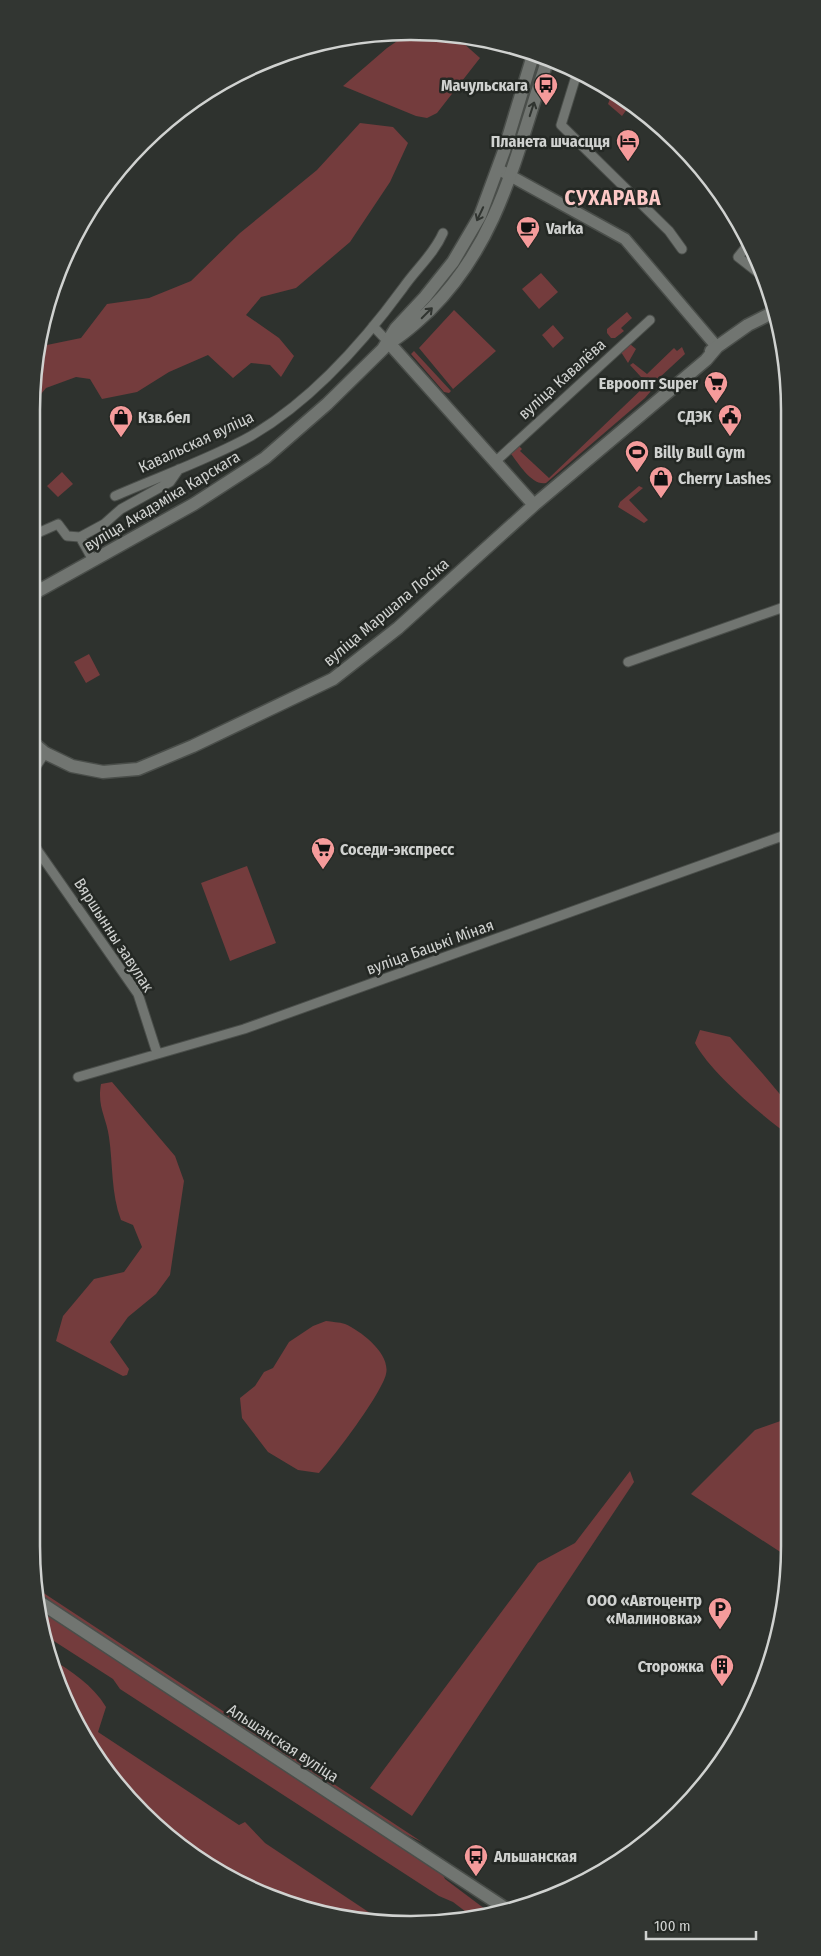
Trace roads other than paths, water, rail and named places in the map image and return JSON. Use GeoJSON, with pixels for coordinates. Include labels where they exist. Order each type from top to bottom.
{"type":"FeatureCollection","features":[{"type":"Feature","properties":{"kind":"main road","name":"вуліца Акадэміка Карскага"},"geometry":{"type":"LineString","coordinates":[[504,172],[532,61]]}},
{"type":"Feature","properties":{"kind":"main road","name":"вуліца Акадэміка Карскага"},"geometry":{"type":"LineString","coordinates":[[40,590],[194,504],[265,458],[327,404],[389,343],[396,328],[425,298],[460,251],[480,216],[504,172],[545,66]]}},
{"type":"Feature","properties":{"kind":"main road","name":"вуліца Маршала Лосіка"},"geometry":{"type":"LineString","coordinates":[[40,748],[62,762],[84,770],[112,772],[138,769],[193,746],[322,685],[341,674],[385,639],[534,505],[619,432],[627,421],[703,356],[748,325],[768,315]]}},
{"type":"Feature","properties":{"kind":"main road"},"geometry":{"type":"LineString","coordinates":[[389,343],[534,505]]}},
{"type":"Feature","properties":{"kind":"main road","name":"Альшанская вуліца"},"geometry":{"type":"LineString","coordinates":[[45,1606],[500,1905]]}},
{"type":"Feature","properties":{"kind":"street"},"geometry":{"type":"LineString","coordinates":[[575,79],[561,125],[669,231],[682,249]]}},
{"type":"Feature","properties":{"kind":"street"},"geometry":{"type":"LineString","coordinates":[[504,172],[624,239],[717,347]]}},
{"type":"Feature","properties":{"kind":"street","name":"Кавальская вуліца"},"geometry":{"type":"LineString","coordinates":[[114,496],[179,469],[250,436],[288,409],[340,362],[373,326],[430,254],[442,232]]}},
{"type":"Feature","properties":{"kind":"street"},"geometry":{"type":"LineString","coordinates":[[744,249],[738,257],[753,269]]}},
{"type":"Feature","properties":{"kind":"street","name":"вуліца Кавалёва"},"geometry":{"type":"LineString","coordinates":[[496,461],[650,320]]}},
{"type":"Feature","properties":{"kind":"street"},"geometry":{"type":"LineString","coordinates":[[373,326],[389,343]]}},
{"type":"Feature","properties":{"kind":"street"},"geometry":{"type":"LineString","coordinates":[[40,532],[58,524],[68,536],[80,537],[104,524],[121,509],[170,482],[179,469]]}},
{"type":"Feature","properties":{"kind":"street"},"geometry":{"type":"LineString","coordinates":[[80,537],[93,560]]}},
{"type":"Feature","properties":{"kind":"street"},"geometry":{"type":"LineString","coordinates":[[628,662],[781,608]]}},
{"type":"Feature","properties":{"kind":"street"},"geometry":{"type":"LineString","coordinates":[[40,761],[46,753]]}},
{"type":"Feature","properties":{"kind":"street","name":"вуліца Бацькі Міная"},"geometry":{"type":"LineString","coordinates":[[78,1077],[244,1029],[781,837]]}},
{"type":"Feature","properties":{"kind":"street","name":"Вяршынны завулак"},"geometry":{"type":"LineString","coordinates":[[40,854],[138,994],[157,1053]]}},
{"type":"Feature","properties":{"kind":"place","name":"Мачульскага"},"geometry":{"type":"Point","coordinates":[546,106]}},
{"type":"Feature","properties":{"kind":"place","name":"Планета шчасцця"},"geometry":{"type":"Point","coordinates":[628,162]}},
{"type":"Feature","properties":{"kind":"place","name":"Varka"},"geometry":{"type":"Point","coordinates":[528,249]}},
{"type":"Feature","properties":{"kind":"place","name":"Евроопт Super"},"geometry":{"type":"Point","coordinates":[716,404]}},
{"type":"Feature","properties":{"kind":"place","name":"СДЭК"},"geometry":{"type":"Point","coordinates":[730,437]}},
{"type":"Feature","properties":{"kind":"place","name":"Кзв.бел"},"geometry":{"type":"Point","coordinates":[121,438]}},
{"type":"Feature","properties":{"kind":"place","name":"Billy Bull Gym"},"geometry":{"type":"Point","coordinates":[637,473]}},
{"type":"Feature","properties":{"kind":"place","name":"Cherry Lashes"},"geometry":{"type":"Point","coordinates":[661,499]}},
{"type":"Feature","properties":{"kind":"place","name":"Соседи-экспресс"},"geometry":{"type":"Point","coordinates":[323,870]}},
{"type":"Feature","properties":{"kind":"place","name":"ООО «Автоцентр «Малиновка»"},"geometry":{"type":"Point","coordinates":[720,1630]}},
{"type":"Feature","properties":{"kind":"place","name":"Сторожка"},"geometry":{"type":"Point","coordinates":[722,1687]}},
{"type":"Feature","properties":{"kind":"place","name":"Альшанская"},"geometry":{"type":"Point","coordinates":[476,1877]}},
{"type":"Feature","properties":{"kind":"district","name":"СУХАРАВА"},"geometry":{"type":"Point","coordinates":[613,198]}}]}
